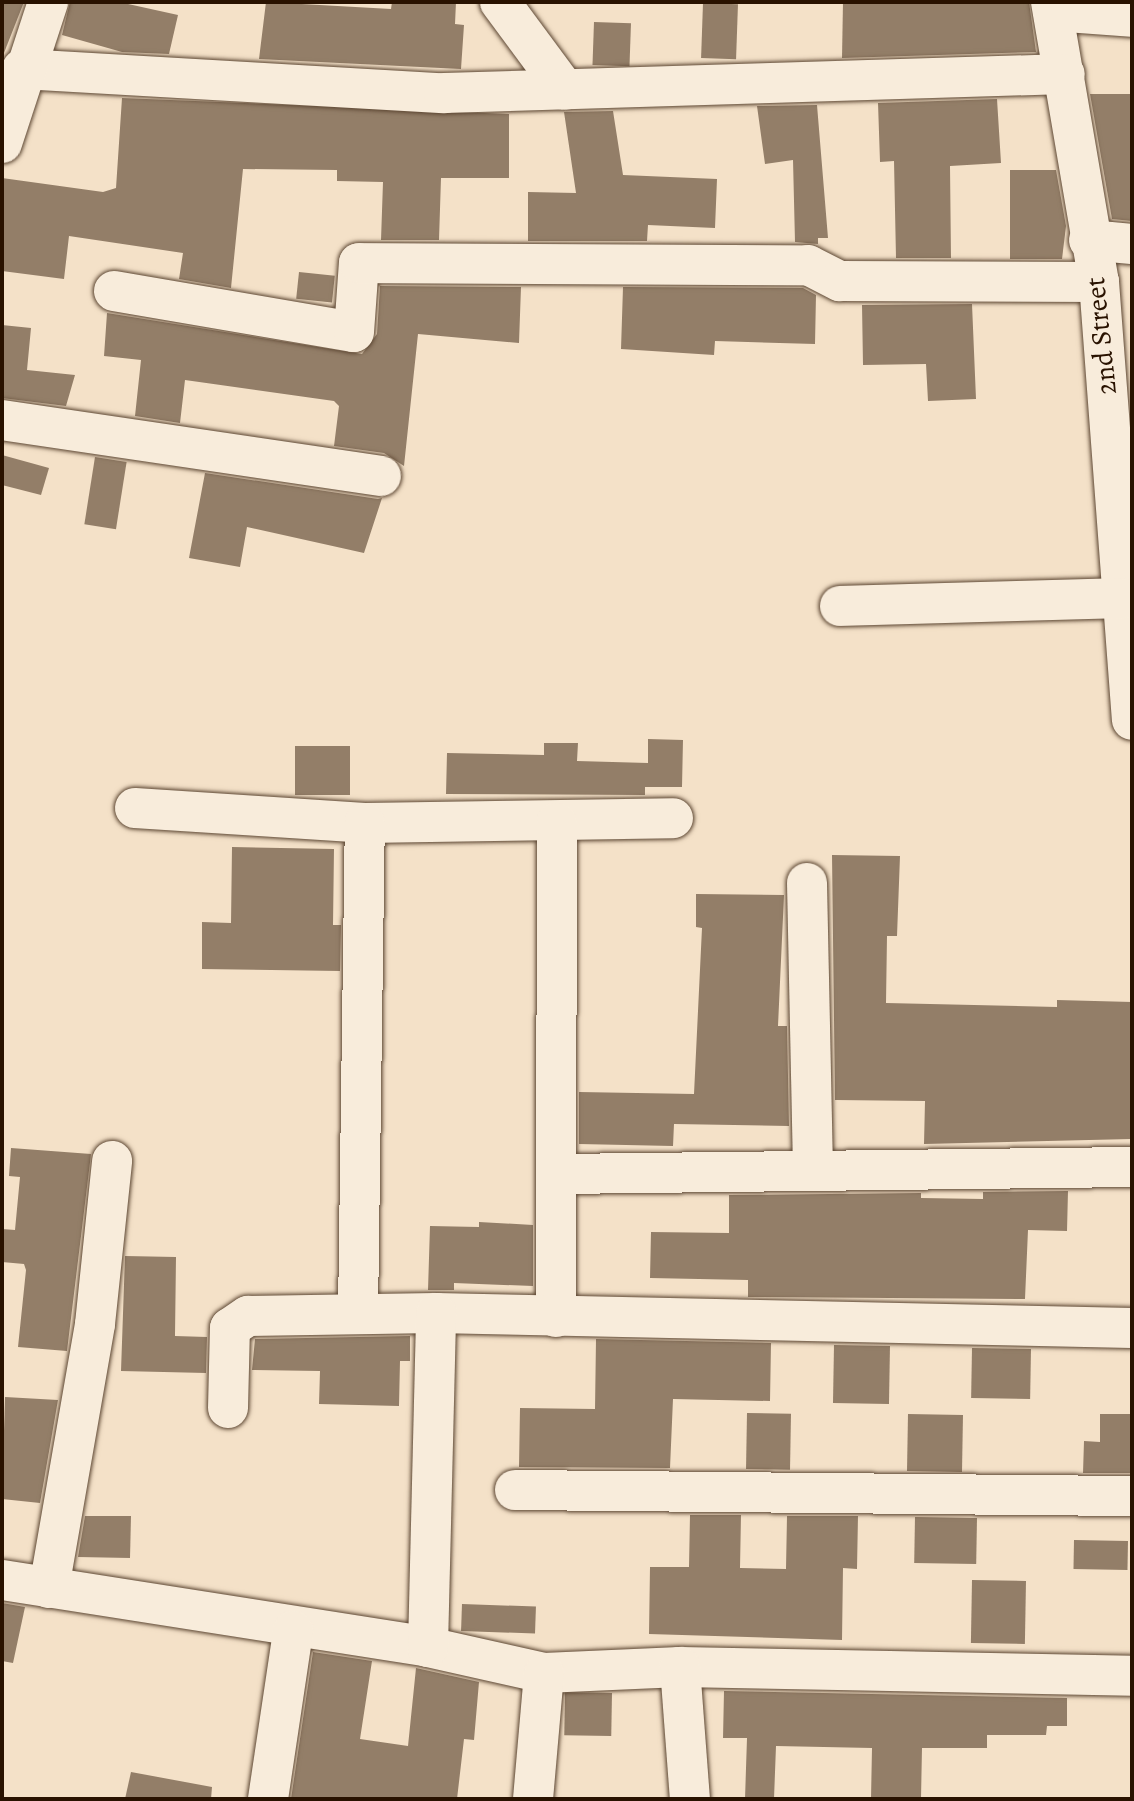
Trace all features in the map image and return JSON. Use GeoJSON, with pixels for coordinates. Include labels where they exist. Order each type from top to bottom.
{"type":"FeatureCollection","features":[{"type":"Feature","properties":{"kind":"street"},"geometry":{"type":"LineString","coordinates":[[2,143],[22,69],[48,2]]}},
{"type":"Feature","properties":{"kind":"street"},"geometry":{"type":"LineString","coordinates":[[500,2],[565,90]]}},
{"type":"Feature","properties":{"kind":"street"},"geometry":{"type":"LineString","coordinates":[[1052,7],[1132,17]]}},
{"type":"Feature","properties":{"kind":"street","name":"2nd Street"},"geometry":{"type":"LineString","coordinates":[[1052,7],[1089,240],[1099,282],[1126,558],[1122,598],[1132,720]]}},
{"type":"Feature","properties":{"kind":"street"},"geometry":{"type":"LineString","coordinates":[[22,69],[444,93],[1065,74]]}},
{"type":"Feature","properties":{"kind":"street"},"geometry":{"type":"LineString","coordinates":[[1089,240],[1132,244]]}},
{"type":"Feature","properties":{"kind":"street"},"geometry":{"type":"LineString","coordinates":[[114,291],[354,332],[359,263],[808,265],[840,281],[1099,282]]}},
{"type":"Feature","properties":{"kind":"street"},"geometry":{"type":"LineString","coordinates":[[2,420],[381,476]]}},
{"type":"Feature","properties":{"kind":"street"},"geometry":{"type":"LineString","coordinates":[[840,606],[1122,598]]}},
{"type":"Feature","properties":{"kind":"street"},"geometry":{"type":"LineString","coordinates":[[135,808],[365,823],[557,823],[673,818]]}},
{"type":"Feature","properties":{"kind":"street"},"geometry":{"type":"LineString","coordinates":[[358,1313],[365,823]]}},
{"type":"Feature","properties":{"kind":"street"},"geometry":{"type":"LineString","coordinates":[[556,1317],[560,1174],[557,823]]}},
{"type":"Feature","properties":{"kind":"street"},"geometry":{"type":"LineString","coordinates":[[807,883],[813,1170]]}},
{"type":"Feature","properties":{"kind":"street"},"geometry":{"type":"LineString","coordinates":[[49,1588],[95,1324],[112,1161]]}},
{"type":"Feature","properties":{"kind":"street"},"geometry":{"type":"LineString","coordinates":[[560,1174],[1132,1167]]}},
{"type":"Feature","properties":{"kind":"street"},"geometry":{"type":"LineString","coordinates":[[228,1408],[230,1328],[236,1320],[358,1313],[436,1313],[1132,1328]]}},
{"type":"Feature","properties":{"kind":"street"},"geometry":{"type":"LineString","coordinates":[[428,1647],[436,1313]]}},
{"type":"Feature","properties":{"kind":"street"},"geometry":{"type":"LineString","coordinates":[[515,1490],[1132,1496]]}},
{"type":"Feature","properties":{"kind":"street"},"geometry":{"type":"LineString","coordinates":[[2,1580],[293,1631],[428,1647],[544,1673],[680,1667],[1132,1676]]}},
{"type":"Feature","properties":{"kind":"street"},"geometry":{"type":"LineString","coordinates":[[268,1799],[293,1631]]}},
{"type":"Feature","properties":{"kind":"street"},"geometry":{"type":"LineString","coordinates":[[680,1667],[690,1799]]}},
{"type":"Feature","properties":{"kind":"street"},"geometry":{"type":"LineString","coordinates":[[533,1799],[544,1673]]}},
{"type":"Feature","properties":{"kind":"building"},"geometry":{"type":"Polygon","coordinates":[[[2,2],[24,2],[2,58],[2,2]]]}},
{"type":"Feature","properties":{"kind":"building"},"geometry":{"type":"Polygon","coordinates":[[[70,2],[119,2],[178,15],[169,54],[122,52],[62,35],[70,2]]]}},
{"type":"Feature","properties":{"kind":"building"},"geometry":{"type":"Polygon","coordinates":[[[266,2],[391,9],[392,2],[456,2],[455,24],[464,25],[461,69],[259,59],[266,2]]]}},
{"type":"Feature","properties":{"kind":"building"},"geometry":{"type":"Polygon","coordinates":[[[843,2],[1029,2],[1036,52],[842,58],[843,2]]]}},
{"type":"Feature","properties":{"kind":"building"},"geometry":{"type":"Polygon","coordinates":[[[703,3],[738,4],[736,59],[701,58],[703,3]]]}},
{"type":"Feature","properties":{"kind":"building"},"geometry":{"type":"Polygon","coordinates":[[[594,22],[631,23],[629,66],[592,65],[594,22]]]}},
{"type":"Feature","properties":{"kind":"building"},"geometry":{"type":"Polygon","coordinates":[[[1090,94],[1132,94],[1132,221],[1112,219],[1090,94]]]}},
{"type":"Feature","properties":{"kind":"building"},"geometry":{"type":"Polygon","coordinates":[[[122,98],[509,114],[509,178],[441,178],[439,240],[381,240],[383,182],[337,181],[337,170],[243,169],[231,288],[179,279],[183,253],[69,236],[64,279],[2,271],[2,178],[103,192],[116,188],[122,98]]]}},
{"type":"Feature","properties":{"kind":"building"},"geometry":{"type":"Polygon","coordinates":[[[997,99],[1001,163],[950,166],[951,258],[896,258],[894,161],[880,162],[878,103],[997,99]]]}},
{"type":"Feature","properties":{"kind":"building"},"geometry":{"type":"Polygon","coordinates":[[[817,105],[828,238],[818,238],[818,244],[795,242],[793,160],[765,164],[757,106],[817,105]]]}},
{"type":"Feature","properties":{"kind":"building"},"geometry":{"type":"Polygon","coordinates":[[[613,111],[623,175],[717,179],[715,228],[648,225],[647,241],[528,241],[528,192],[576,193],[564,112],[613,111]]]}},
{"type":"Feature","properties":{"kind":"building"},"geometry":{"type":"Polygon","coordinates":[[[1010,170],[1056,170],[1066,226],[1062,259],[1010,259],[1010,170]]]}},
{"type":"Feature","properties":{"kind":"building"},"geometry":{"type":"Polygon","coordinates":[[[299,272],[335,276],[332,303],[296,299],[299,272]]]}},
{"type":"Feature","properties":{"kind":"building"},"geometry":{"type":"Polygon","coordinates":[[[380,286],[521,287],[519,343],[418,334],[404,466],[384,453],[334,446],[339,406],[334,401],[185,380],[180,423],[135,416],[141,360],[104,356],[107,313],[362,354],[377,334],[380,286]]]}},
{"type":"Feature","properties":{"kind":"building"},"geometry":{"type":"Polygon","coordinates":[[[623,287],[803,288],[816,295],[815,344],[715,341],[714,355],[621,349],[623,287]]]}},
{"type":"Feature","properties":{"kind":"building"},"geometry":{"type":"Polygon","coordinates":[[[972,304],[976,399],[928,401],[926,364],[863,365],[862,305],[972,304]]]}},
{"type":"Feature","properties":{"kind":"building"},"geometry":{"type":"Polygon","coordinates":[[[2,325],[31,328],[27,370],[75,375],[66,406],[2,398],[2,325]]]}},
{"type":"Feature","properties":{"kind":"building"},"geometry":{"type":"Polygon","coordinates":[[[2,455],[49,468],[41,495],[2,485],[2,455]]]}},
{"type":"Feature","properties":{"kind":"building"},"geometry":{"type":"Polygon","coordinates":[[[95,457],[127,462],[116,529],[84,524],[95,457]]]}},
{"type":"Feature","properties":{"kind":"building"},"geometry":{"type":"Polygon","coordinates":[[[205,473],[382,498],[364,553],[247,527],[240,567],[189,558],[205,473]]]}},
{"type":"Feature","properties":{"kind":"building"},"geometry":{"type":"Polygon","coordinates":[[[648,739],[683,740],[682,787],[645,787],[645,795],[446,794],[447,753],[544,755],[544,743],[578,743],[577,761],[648,763],[648,739]]]}},
{"type":"Feature","properties":{"kind":"building"},"geometry":{"type":"Polygon","coordinates":[[[295,746],[350,746],[350,795],[295,795],[295,746]]]}},
{"type":"Feature","properties":{"kind":"building"},"geometry":{"type":"Polygon","coordinates":[[[232,847],[334,849],[333,925],[341,925],[340,971],[202,969],[202,922],[231,923],[232,847]]]}},
{"type":"Feature","properties":{"kind":"building"},"geometry":{"type":"Polygon","coordinates":[[[832,855],[900,856],[897,936],[887,936],[886,1003],[1057,1007],[1057,1000],[1132,1002],[1131,1139],[924,1144],[925,1101],[835,1100],[832,855]]]}},
{"type":"Feature","properties":{"kind":"building"},"geometry":{"type":"Polygon","coordinates":[[[696,894],[784,895],[778,1026],[787,1026],[789,1126],[674,1124],[673,1146],[579,1144],[579,1092],[694,1094],[702,928],[696,927],[696,894]]]}},
{"type":"Feature","properties":{"kind":"building"},"geometry":{"type":"Polygon","coordinates":[[[11,1148],[91,1154],[67,1351],[18,1347],[26,1270],[24,1264],[2,1262],[2,1229],[15,1230],[20,1177],[9,1176],[11,1148]]]}},
{"type":"Feature","properties":{"kind":"building"},"geometry":{"type":"Polygon","coordinates":[[[1068,1191],[1067,1231],[1028,1230],[1025,1299],[748,1297],[748,1280],[650,1278],[651,1232],[729,1233],[729,1195],[921,1193],[921,1198],[983,1199],[983,1192],[1068,1191]]]}},
{"type":"Feature","properties":{"kind":"building"},"geometry":{"type":"Polygon","coordinates":[[[479,1222],[533,1225],[533,1286],[454,1283],[454,1290],[428,1290],[430,1226],[479,1227],[479,1222]]]}},
{"type":"Feature","properties":{"kind":"building"},"geometry":{"type":"Polygon","coordinates":[[[125,1256],[176,1257],[175,1336],[207,1337],[206,1373],[121,1371],[125,1256]]]}},
{"type":"Feature","properties":{"kind":"building"},"geometry":{"type":"Polygon","coordinates":[[[410,1336],[410,1361],[400,1361],[399,1406],[319,1404],[320,1371],[252,1370],[255,1339],[410,1336]]]}},
{"type":"Feature","properties":{"kind":"building"},"geometry":{"type":"Polygon","coordinates":[[[596,1339],[771,1343],[770,1401],[673,1399],[670,1468],[519,1467],[520,1408],[595,1409],[596,1339]]]}},
{"type":"Feature","properties":{"kind":"building"},"geometry":{"type":"Polygon","coordinates":[[[834,1345],[890,1346],[889,1404],[833,1403],[834,1345]]]}},
{"type":"Feature","properties":{"kind":"building"},"geometry":{"type":"Polygon","coordinates":[[[972,1348],[1031,1349],[1030,1399],[971,1398],[972,1348]]]}},
{"type":"Feature","properties":{"kind":"building"},"geometry":{"type":"Polygon","coordinates":[[[5,1397],[58,1400],[40,1503],[2,1499],[5,1397]]]}},
{"type":"Feature","properties":{"kind":"building"},"geometry":{"type":"Polygon","coordinates":[[[747,1413],[791,1414],[790,1470],[746,1469],[747,1413]]]}},
{"type":"Feature","properties":{"kind":"building"},"geometry":{"type":"Polygon","coordinates":[[[908,1414],[963,1415],[962,1472],[907,1471],[908,1414]]]}},
{"type":"Feature","properties":{"kind":"building"},"geometry":{"type":"Polygon","coordinates":[[[1100,1414],[1132,1414],[1131,1473],[1083,1473],[1084,1441],[1100,1442],[1100,1414]]]}},
{"type":"Feature","properties":{"kind":"building"},"geometry":{"type":"Polygon","coordinates":[[[690,1515],[741,1515],[740,1568],[786,1569],[787,1516],[858,1516],[857,1569],[843,1568],[842,1640],[649,1634],[650,1567],[689,1567],[690,1515]]]}},
{"type":"Feature","properties":{"kind":"building"},"geometry":{"type":"Polygon","coordinates":[[[85,1516],[131,1516],[130,1558],[78,1557],[85,1516]]]}},
{"type":"Feature","properties":{"kind":"building"},"geometry":{"type":"Polygon","coordinates":[[[915,1517],[977,1518],[976,1564],[914,1563],[915,1517]]]}},
{"type":"Feature","properties":{"kind":"building"},"geometry":{"type":"Polygon","coordinates":[[[1074,1540],[1128,1541],[1127,1570],[1073,1569],[1074,1540]]]}},
{"type":"Feature","properties":{"kind":"building"},"geometry":{"type":"Polygon","coordinates":[[[972,1580],[1026,1581],[1025,1644],[971,1643],[972,1580]]]}},
{"type":"Feature","properties":{"kind":"building"},"geometry":{"type":"Polygon","coordinates":[[[2,1603],[25,1607],[13,1663],[2,1661],[2,1603]]]}},
{"type":"Feature","properties":{"kind":"building"},"geometry":{"type":"Polygon","coordinates":[[[462,1604],[536,1607],[535,1634],[461,1631],[462,1604]]]}},
{"type":"Feature","properties":{"kind":"building"},"geometry":{"type":"Polygon","coordinates":[[[313,1652],[372,1661],[360,1739],[408,1746],[416,1668],[479,1682],[474,1740],[464,1739],[457,1799],[291,1799],[313,1652]]]}},
{"type":"Feature","properties":{"kind":"building"},"geometry":{"type":"Polygon","coordinates":[[[724,1691],[1067,1698],[1067,1726],[1047,1726],[1046,1735],[987,1735],[987,1748],[922,1748],[921,1799],[871,1799],[872,1748],[776,1746],[774,1799],[745,1799],[747,1738],[723,1738],[724,1691]]]}},
{"type":"Feature","properties":{"kind":"building"},"geometry":{"type":"Polygon","coordinates":[[[565,1692],[612,1693],[611,1736],[564,1735],[565,1692]]]}},
{"type":"Feature","properties":{"kind":"building"},"geometry":{"type":"Polygon","coordinates":[[[131,1772],[212,1787],[211,1799],[125,1799],[131,1772]]]}}]}
